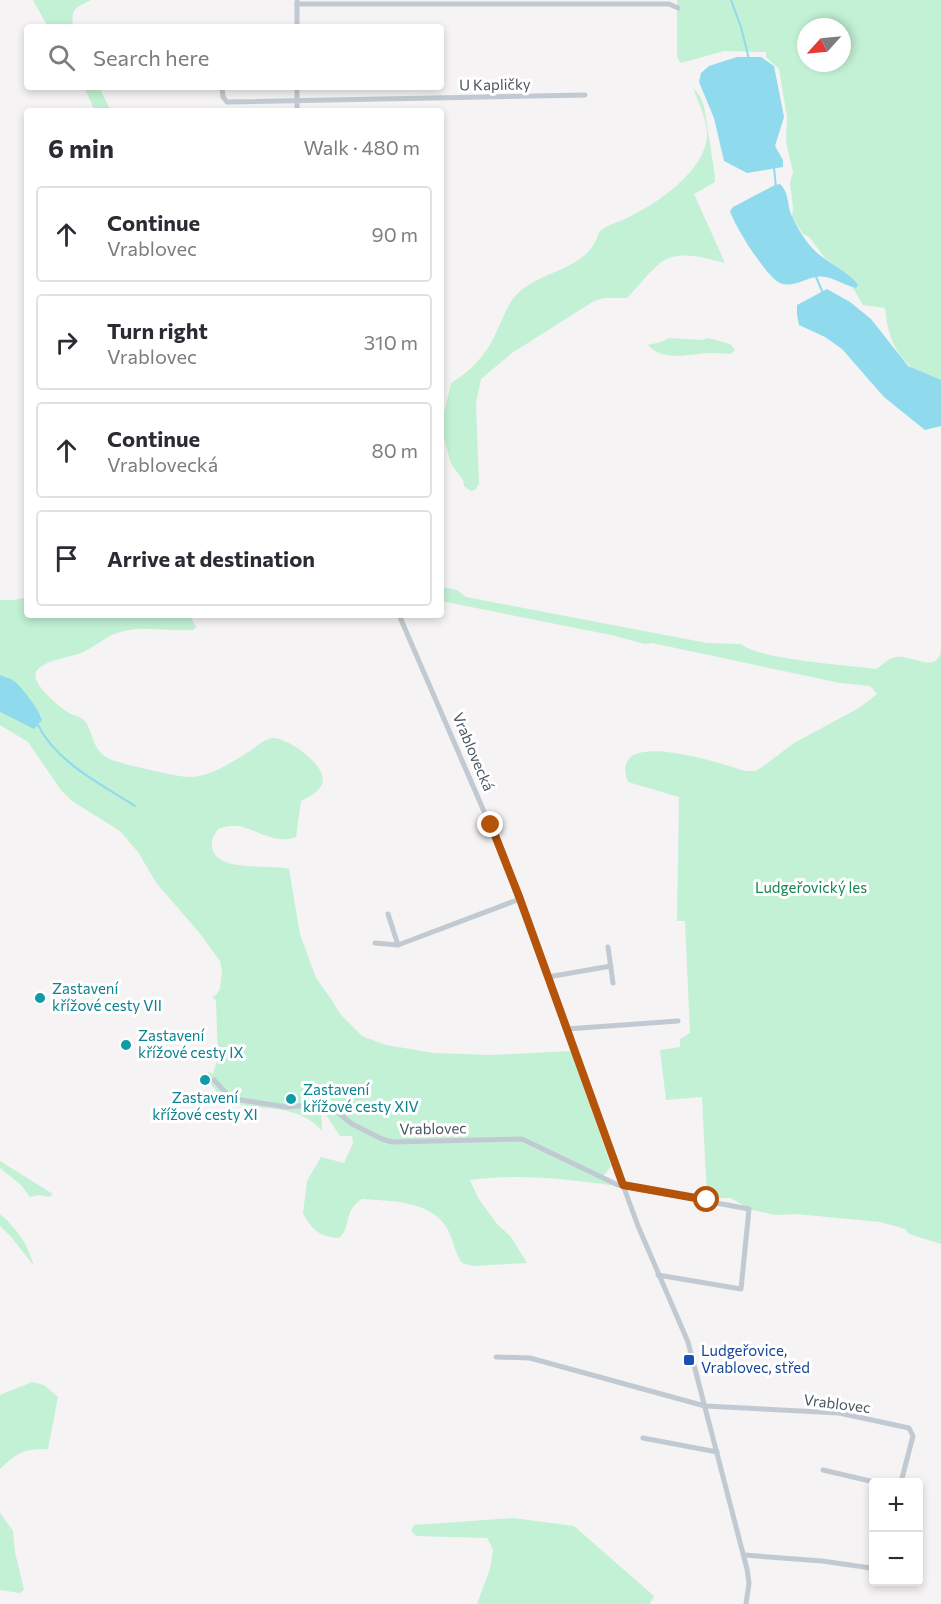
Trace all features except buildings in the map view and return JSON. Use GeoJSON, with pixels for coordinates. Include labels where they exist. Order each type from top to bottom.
{"type":"FeatureCollection","features":[{"type":"Feature","properties":{"kind":"street"},"geometry":{"type":"LineString","coordinates":[[297,24],[297,2],[619,2],[669,4],[678,8]]}},
{"type":"Feature","properties":{"kind":"street","name":"U Kapličky"},"geometry":{"type":"LineString","coordinates":[[222,90],[223,97],[227,102],[585,95]]}},
{"type":"Feature","properties":{"kind":"street"},"geometry":{"type":"LineString","coordinates":[[297,90],[297,108]]}},
{"type":"Feature","properties":{"kind":"street","name":"Vrablovecká"},"geometry":{"type":"LineString","coordinates":[[400,618],[471,776],[520,899]]}},
{"type":"Feature","properties":{"kind":"street"},"geometry":{"type":"LineString","coordinates":[[375,943],[398,945],[520,899],[623,1185],[658,1275],[688,1342],[744,1556],[749,1583],[746,1604]]}},
{"type":"Feature","properties":{"kind":"street"},"geometry":{"type":"LineString","coordinates":[[388,914],[398,945]]}},
{"type":"Feature","properties":{"kind":"street"},"geometry":{"type":"LineString","coordinates":[[608,947],[613,983]]}},
{"type":"Feature","properties":{"kind":"street"},"geometry":{"type":"LineString","coordinates":[[548,977],[611,966]]}},
{"type":"Feature","properties":{"kind":"street"},"geometry":{"type":"LineString","coordinates":[[567,1029],[678,1021]]}},
{"type":"Feature","properties":{"kind":"street","name":"Vrablovec"},"geometry":{"type":"LineString","coordinates":[[214,1080],[228,1095],[241,1100],[287,1107],[319,1104],[330,1106],[352,1124],[392,1142],[522,1139],[618,1185],[749,1209],[741,1289],[658,1275]]}},
{"type":"Feature","properties":{"kind":"street","name":"Vrablovec"},"geometry":{"type":"LineString","coordinates":[[496,1357],[530,1358],[705,1406],[839,1413],[909,1428],[913,1436],[902,1478]]}},
{"type":"Feature","properties":{"kind":"street"},"geometry":{"type":"LineString","coordinates":[[643,1438],[717,1452]]}},
{"type":"Feature","properties":{"kind":"street"},"geometry":{"type":"LineString","coordinates":[[824,1470],[869,1481]]}},
{"type":"Feature","properties":{"kind":"street"},"geometry":{"type":"LineString","coordinates":[[744,1556],[822,1561],[869,1569]]}},
{"type":"Feature","properties":{"kind":"green space"},"geometry":{"type":"Polygon","coordinates":[[[33,0],[91,0],[75,9],[73,24],[46,24],[33,0]]]}},
{"type":"Feature","properties":{"kind":"green space"},"geometry":{"type":"Polygon","coordinates":[[[677,0],[941,0],[941,381],[918,371],[905,361],[895,348],[887,324],[885,308],[863,305],[844,273],[825,258],[810,238],[802,233],[792,217],[790,183],[793,172],[786,142],[787,117],[779,69],[766,57],[766,52],[724,51],[681,63],[677,57],[677,0]]]}},
{"type":"Feature","properties":{"kind":"green space"},"geometry":{"type":"Polygon","coordinates":[[[693,88],[700,96],[704,106],[715,176],[715,182],[694,194],[725,263],[692,256],[675,256],[667,259],[660,263],[627,298],[604,298],[594,301],[512,353],[481,379],[476,403],[479,484],[475,490],[471,491],[464,486],[463,480],[451,464],[444,438],[444,414],[451,383],[471,368],[483,355],[514,297],[526,286],[577,261],[593,245],[600,231],[641,211],[680,183],[700,158],[705,145],[707,132],[693,88]]]}},
{"type":"Feature","properties":{"kind":"green space"},"geometry":{"type":"Polygon","coordinates":[[[85,90],[100,90],[110,108],[94,108],[85,90]]]}},
{"type":"Feature","properties":{"kind":"green space"},"geometry":{"type":"Polygon","coordinates":[[[669,338],[702,340],[708,338],[730,344],[735,350],[731,354],[678,356],[662,354],[654,351],[648,345],[669,338]]]}},
{"type":"Feature","properties":{"kind":"green space","name":"Ludgeřovický les"},"geometry":{"type":"Polygon","coordinates":[[[444,588],[457,590],[466,597],[707,643],[741,644],[751,650],[766,654],[805,661],[876,669],[896,657],[923,662],[934,661],[939,658],[941,651],[941,1244],[909,1234],[905,1229],[880,1222],[796,1214],[775,1215],[749,1209],[731,1198],[707,1198],[702,1097],[666,1100],[660,1050],[680,1047],[680,1039],[690,1033],[685,921],[677,921],[679,797],[628,782],[626,765],[634,755],[650,751],[671,752],[745,771],[755,771],[794,743],[859,708],[877,694],[870,686],[840,683],[652,643],[645,644],[444,602],[444,588]]]}},
{"type":"Feature","properties":{"kind":"green space"},"geometry":{"type":"Polygon","coordinates":[[[24,598],[24,618],[192,618],[196,627],[193,630],[139,629],[108,637],[81,653],[56,660],[39,668],[36,672],[38,683],[59,706],[85,722],[95,745],[104,756],[127,764],[173,775],[196,777],[220,768],[271,738],[298,748],[314,762],[323,777],[320,787],[301,801],[296,837],[277,839],[242,827],[228,826],[218,829],[214,835],[212,842],[214,852],[220,859],[243,866],[289,869],[300,934],[316,978],[341,1015],[362,1036],[386,1045],[434,1053],[491,1055],[571,1051],[611,1166],[602,1178],[618,1186],[526,1177],[470,1180],[478,1198],[497,1224],[511,1237],[527,1263],[473,1266],[462,1263],[445,1225],[428,1211],[407,1203],[362,1199],[349,1214],[343,1234],[339,1238],[327,1236],[313,1228],[303,1213],[307,1181],[321,1157],[344,1163],[353,1143],[352,1136],[340,1136],[321,1107],[322,1131],[310,1120],[298,1114],[231,1101],[219,1094],[207,1080],[208,1072],[213,1074],[218,1057],[216,1000],[212,997],[220,989],[222,971],[220,961],[198,931],[157,884],[138,852],[120,831],[72,801],[61,790],[28,742],[0,725],[0,712],[20,722],[42,720],[41,715],[14,681],[0,675],[0,600],[24,598]]]}},
{"type":"Feature","properties":{"kind":"green space"},"geometry":{"type":"Polygon","coordinates":[[[0,1161],[53,1194],[49,1197],[39,1195],[30,1197],[21,1185],[0,1168],[0,1161]]]}},
{"type":"Feature","properties":{"kind":"green space"},"geometry":{"type":"Polygon","coordinates":[[[0,1214],[21,1237],[34,1266],[0,1226],[0,1214]]]}},
{"type":"Feature","properties":{"kind":"green space"},"geometry":{"type":"Polygon","coordinates":[[[32,1382],[44,1385],[58,1397],[48,1449],[21,1453],[0,1469],[0,1395],[32,1382]]]}},
{"type":"Feature","properties":{"kind":"green space"},"geometry":{"type":"Polygon","coordinates":[[[0,1513],[13,1531],[15,1552],[24,1590],[20,1593],[0,1590],[0,1513]]]}},
{"type":"Feature","properties":{"kind":"green space"},"geometry":{"type":"Polygon","coordinates":[[[513,1518],[574,1526],[654,1596],[650,1604],[477,1604],[490,1569],[493,1550],[487,1538],[416,1536],[411,1531],[414,1525],[513,1518]]]}},
{"type":"Feature","properties":{"kind":"water"},"geometry":{"type":"Polygon","coordinates":[[[737,57],[761,57],[774,66],[784,117],[775,146],[783,160],[783,167],[747,173],[724,161],[714,118],[699,82],[701,73],[709,66],[737,57]]]}},
{"type":"Feature","properties":{"kind":"water"},"geometry":{"type":"Polygon","coordinates":[[[780,184],[786,194],[793,219],[807,242],[855,281],[858,285],[856,288],[821,276],[794,284],[785,284],[774,279],[767,272],[744,239],[730,211],[733,207],[780,184]]]}},
{"type":"Feature","properties":{"kind":"water"},"geometry":{"type":"Polygon","coordinates":[[[827,289],[850,302],[871,319],[908,366],[941,380],[941,426],[925,430],[884,397],[842,349],[825,337],[799,325],[797,305],[827,289]]]}},
{"type":"Feature","properties":{"kind":"water"},"geometry":{"type":"Polygon","coordinates":[[[0,675],[17,684],[38,711],[42,720],[34,729],[0,712],[0,675]]]}},
{"type":"Feature","properties":{"kind":"waterway"},"geometry":{"type":"LineString","coordinates":[[731,0],[749,59]]}},
{"type":"Feature","properties":{"kind":"waterway"},"geometry":{"type":"LineString","coordinates":[[774,167],[776,188]]}},
{"type":"Feature","properties":{"kind":"waterway"},"geometry":{"type":"LineString","coordinates":[[816,277],[823,293]]}},
{"type":"Feature","properties":{"kind":"waterway"},"geometry":{"type":"LineString","coordinates":[[38,725],[56,751],[68,762],[135,806]]}},
{"type":"Feature","properties":{"kind":"place","name":"Zastavení křížové cesty VII"},"geometry":{"type":"Point","coordinates":[40,998]}},
{"type":"Feature","properties":{"kind":"place","name":"Zastavení křížové cesty IX"},"geometry":{"type":"Point","coordinates":[126,1045]}},
{"type":"Feature","properties":{"kind":"place","name":"Zastavení křížové cesty XI"},"geometry":{"type":"Point","coordinates":[205,1080]}},
{"type":"Feature","properties":{"kind":"place","name":"Zastavení křížové cesty XIV"},"geometry":{"type":"Point","coordinates":[291,1099]}},
{"type":"Feature","properties":{"kind":"place","name":"Ludgeřovice, Vrablovec, střed"},"geometry":{"type":"Point","coordinates":[689,1360]}},
{"type":"Feature","properties":{"kind":"route"},"geometry":{"type":"LineString","coordinates":[[491,825],[623,1185],[707,1200]]}}]}
